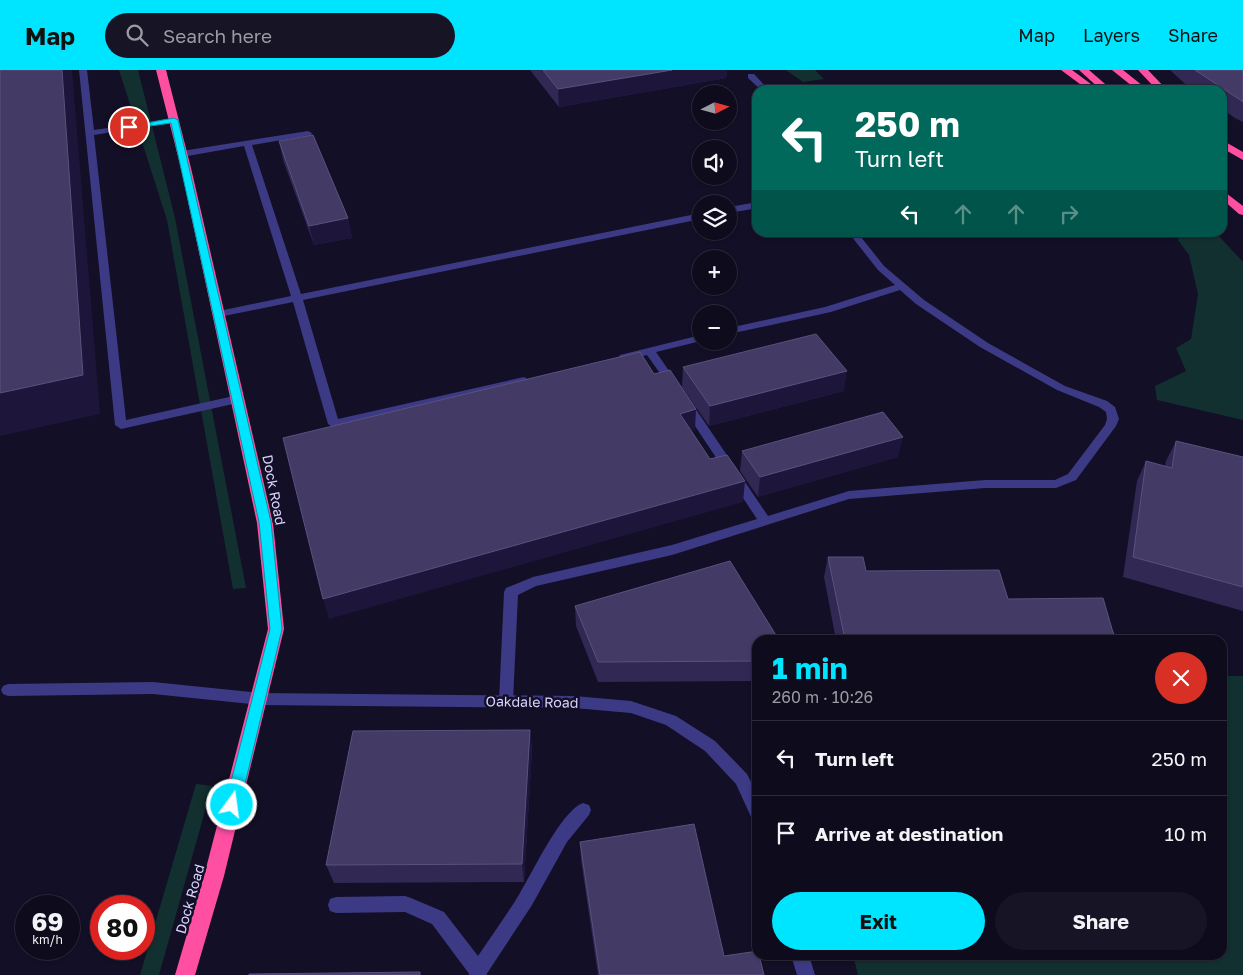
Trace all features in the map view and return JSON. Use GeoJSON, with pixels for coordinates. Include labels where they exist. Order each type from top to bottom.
{"type":"FeatureCollection","features":[{"type":"Feature","properties":{"kind":"highway","name":"Dock Road"},"geometry":{"type":"LineString","coordinates":[[161,70],[219,314],[265,522],[276,629],[260,699],[214,876],[185,975]]}},
{"type":"Feature","properties":{"kind":"highway"},"geometry":{"type":"LineString","coordinates":[[1066,70],[1087,85]]}},
{"type":"Feature","properties":{"kind":"highway"},"geometry":{"type":"LineString","coordinates":[[1084,70],[1101,85]]}},
{"type":"Feature","properties":{"kind":"highway"},"geometry":{"type":"LineString","coordinates":[[1117,70],[1136,85]]}},
{"type":"Feature","properties":{"kind":"highway"},"geometry":{"type":"LineString","coordinates":[[1143,70],[1157,85]]}},
{"type":"Feature","properties":{"kind":"highway"},"geometry":{"type":"LineString","coordinates":[[1227,146],[1243,157]]}},
{"type":"Feature","properties":{"kind":"highway"},"geometry":{"type":"LineString","coordinates":[[1227,198],[1243,212]]}},
{"type":"Feature","properties":{"kind":"street"},"geometry":{"type":"LineString","coordinates":[[83,70],[121,424],[238,399]]}},
{"type":"Feature","properties":{"kind":"street"},"geometry":{"type":"LineString","coordinates":[[751,76],[760,85]]}},
{"type":"Feature","properties":{"kind":"street"},"geometry":{"type":"LineString","coordinates":[[90,133],[174,120]]}},
{"type":"Feature","properties":{"kind":"street"},"geometry":{"type":"LineString","coordinates":[[182,154],[308,134]]}},
{"type":"Feature","properties":{"kind":"street"},"geometry":{"type":"LineString","coordinates":[[247,144],[297,298],[334,424],[536,377]]}},
{"type":"Feature","properties":{"kind":"street"},"geometry":{"type":"LineString","coordinates":[[737,208],[752,205]]}},
{"type":"Feature","properties":{"kind":"street"},"geometry":{"type":"LineString","coordinates":[[219,314],[692,218]]}},
{"type":"Feature","properties":{"kind":"street"},"geometry":{"type":"LineString","coordinates":[[506,701],[511,592],[533,582],[672,550],[849,495],[985,484],[1056,484],[1072,477],[1110,426],[1113,419],[1111,410],[1103,404],[1061,388],[984,345],[920,302],[881,268],[856,237]]}},
{"type":"Feature","properties":{"kind":"street"},"geometry":{"type":"LineString","coordinates":[[737,329],[827,310],[902,286]]}},
{"type":"Feature","properties":{"kind":"street"},"geometry":{"type":"LineString","coordinates":[[612,360],[692,340]]}},
{"type":"Feature","properties":{"kind":"street"},"geometry":{"type":"LineString","coordinates":[[650,351],[766,521]]}},
{"type":"Feature","properties":{"kind":"street","name":"Oakdale Road"},"geometry":{"type":"LineString","coordinates":[[8,690],[153,688],[260,699],[574,702],[631,707],[671,720],[710,746],[742,779],[752,801]]}},
{"type":"Feature","properties":{"kind":"street"},"geometry":{"type":"LineString","coordinates":[[336,905],[405,904],[438,918],[478,973],[526,899],[561,838],[584,810]]}},
{"type":"Feature","properties":{"kind":"street"},"geometry":{"type":"LineString","coordinates":[[802,960],[806,975]]}},
{"type":"Feature","properties":{"kind":"green space"},"geometry":{"type":"Polygon","coordinates":[[[119,70],[138,70],[175,218],[246,588],[233,589],[167,220],[119,70]]]}},
{"type":"Feature","properties":{"kind":"green space"},"geometry":{"type":"Polygon","coordinates":[[[786,70],[815,70],[824,79],[803,82],[786,70]]]}},
{"type":"Feature","properties":{"kind":"green space"},"geometry":{"type":"Polygon","coordinates":[[[1179,237],[1220,237],[1243,262],[1243,420],[1157,400],[1155,386],[1186,371],[1176,348],[1191,339],[1198,294],[1189,255],[1178,240],[1179,237]]]}},
{"type":"Feature","properties":{"kind":"green space"},"geometry":{"type":"Polygon","coordinates":[[[1227,676],[1243,676],[1243,975],[858,975],[854,960],[1227,960],[1227,676]]]}},
{"type":"Feature","properties":{"kind":"green space"},"geometry":{"type":"Polygon","coordinates":[[[196,784],[212,786],[159,975],[140,975],[144,960],[155,960],[155,924],[196,784]]]}},
{"type":"Feature","properties":{"kind":"building"},"geometry":{"type":"Polygon","coordinates":[[[0,70],[62,70],[83,375],[0,393],[0,70]]]}},
{"type":"Feature","properties":{"kind":"building"},"geometry":{"type":"Polygon","coordinates":[[[543,70],[672,70],[558,89],[543,70]]]}},
{"type":"Feature","properties":{"kind":"building"},"geometry":{"type":"Polygon","coordinates":[[[1195,70],[1243,70],[1243,102],[1227,91],[1227,85],[1218,85],[1195,70]]]}},
{"type":"Feature","properties":{"kind":"building"},"geometry":{"type":"Polygon","coordinates":[[[313,135],[348,218],[309,226],[279,141],[313,135]]]}},
{"type":"Feature","properties":{"kind":"building"},"geometry":{"type":"Polygon","coordinates":[[[816,334],[847,371],[710,406],[683,367],[816,334]]]}},
{"type":"Feature","properties":{"kind":"building"},"geometry":{"type":"Polygon","coordinates":[[[640,352],[654,374],[670,370],[696,409],[680,414],[710,459],[727,455],[745,481],[323,599],[283,438],[640,352]]]}},
{"type":"Feature","properties":{"kind":"building"},"geometry":{"type":"Polygon","coordinates":[[[883,412],[903,437],[760,477],[742,451],[883,412]]]}},
{"type":"Feature","properties":{"kind":"building"},"geometry":{"type":"Polygon","coordinates":[[[1176,441],[1243,457],[1243,587],[1133,557],[1146,461],[1172,468],[1176,441]]]}},
{"type":"Feature","properties":{"kind":"building"},"geometry":{"type":"Polygon","coordinates":[[[828,557],[863,557],[866,571],[999,570],[1008,599],[1103,598],[1114,635],[1086,635],[844,635],[828,557]]]}},
{"type":"Feature","properties":{"kind":"building"},"geometry":{"type":"Polygon","coordinates":[[[730,561],[776,635],[752,635],[752,661],[598,662],[575,606],[730,561]]]}},
{"type":"Feature","properties":{"kind":"building"},"geometry":{"type":"Polygon","coordinates":[[[530,730],[522,864],[326,865],[353,731],[530,730]]]}},
{"type":"Feature","properties":{"kind":"building"},"geometry":{"type":"Polygon","coordinates":[[[694,824],[724,956],[752,952],[752,960],[760,960],[764,975],[600,975],[580,842],[694,824]]]}},
{"type":"Feature","properties":{"kind":"building"},"geometry":{"type":"Polygon","coordinates":[[[420,972],[420,975],[249,975],[249,974],[420,972]]]}},
{"type":"Feature","properties":{"kind":"route"},"geometry":{"type":"LineString","coordinates":[[129,127],[174,120],[265,522],[276,629],[232,805]]}}]}
